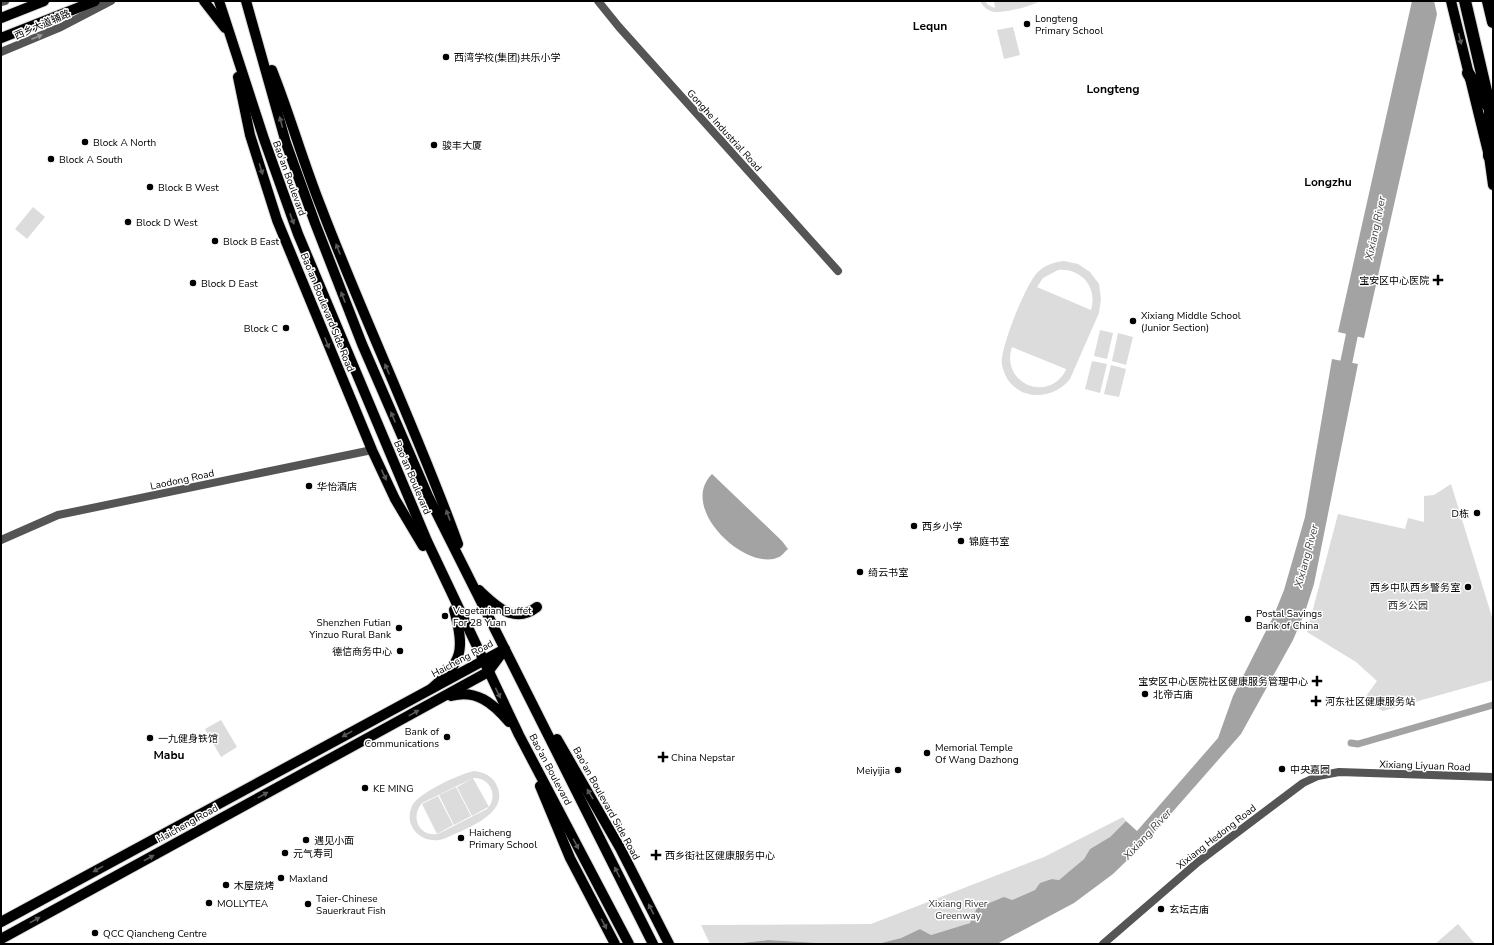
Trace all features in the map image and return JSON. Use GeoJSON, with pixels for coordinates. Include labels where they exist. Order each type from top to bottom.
{"type":"FeatureCollection","features":[{"type":"Feature","properties":{"kind":"highway"},"geometry":{"type":"LineString","coordinates":[[1465,1],[1493,121]]}},
{"type":"Feature","properties":{"kind":"highway"},"geometry":{"type":"LineString","coordinates":[[1488,1],[1493,22]]}},
{"type":"Feature","properties":{"kind":"highway"},"geometry":{"type":"LineString","coordinates":[[1468,73],[1490,109],[1489,156]]}},
{"type":"Feature","properties":{"kind":"main road"},"geometry":{"type":"LineString","coordinates":[[1,18],[44,1]]}},
{"type":"Feature","properties":{"kind":"main road"},"geometry":{"type":"LineString","coordinates":[[1,38],[95,1]]}},
{"type":"Feature","properties":{"kind":"main road"},"geometry":{"type":"LineString","coordinates":[[204,1],[230,36]]}},
{"type":"Feature","properties":{"kind":"main road","name":"Bao'an Boulevard"},"geometry":{"type":"LineString","coordinates":[[219,1],[266,146],[298,234],[446,582],[519,735],[629,944]]}},
{"type":"Feature","properties":{"kind":"main road"},"geometry":{"type":"LineString","coordinates":[[246,1],[255,29],[286,105],[320,206],[440,493],[472,582],[498,608],[513,615],[525,614],[537,607]]}},
{"type":"Feature","properties":{"kind":"main road"},"geometry":{"type":"LineString","coordinates":[[254,1],[255,29]]}},
{"type":"Feature","properties":{"kind":"main road"},"geometry":{"type":"LineString","coordinates":[[1451,1],[1489,156],[1493,185]]}},
{"type":"Feature","properties":{"kind":"main road","name":"Bao'an Boulevard Side Road"},"geometry":{"type":"LineString","coordinates":[[230,36],[246,118],[277,220],[372,450],[395,499],[446,582]]}},
{"type":"Feature","properties":{"kind":"main road"},"geometry":{"type":"LineString","coordinates":[[432,688],[455,665],[460,651],[457,624],[446,582]]}},
{"type":"Feature","properties":{"kind":"main road","name":"Bao'an Boulevard"},"geometry":{"type":"LineString","coordinates":[[472,582],[653,944]]}},
{"type":"Feature","properties":{"kind":"main road","name":"Haicheng Road"},"geometry":{"type":"LineString","coordinates":[[2,922],[482,660],[505,649]]}},
{"type":"Feature","properties":{"kind":"main road","name":"Haicheng Road"},"geometry":{"type":"LineString","coordinates":[[3,939],[488,672],[505,649]]}},
{"type":"Feature","properties":{"kind":"main road","name":"Bao'an Boulevard Side Road"},"geometry":{"type":"LineString","coordinates":[[519,678],[598,806],[669,944]]}},
{"type":"Feature","properties":{"kind":"main road"},"geometry":{"type":"LineString","coordinates":[[440,699],[464,693],[479,696],[502,715],[519,735],[570,858],[614,944]]}},
{"type":"Feature","properties":{"kind":"street"},"geometry":{"type":"LineString","coordinates":[[1,2],[5,1]]}},
{"type":"Feature","properties":{"kind":"street","name":"西乡大道辅路"},"geometry":{"type":"LineString","coordinates":[[1,52],[61,27],[111,1]]}},
{"type":"Feature","properties":{"kind":"street","name":"Gonghe Industrial Road"},"geometry":{"type":"LineString","coordinates":[[598,1],[619,27],[838,271]]}},
{"type":"Feature","properties":{"kind":"street","name":"Laodong Road"},"geometry":{"type":"LineString","coordinates":[[1,540],[58,515],[372,450]]}},
{"type":"Feature","properties":{"kind":"street","name":"Xixiang Hedong Road"},"geometry":{"type":"LineString","coordinates":[[1103,944],[1198,862],[1303,783],[1318,776],[1330,773],[1356,773]]}},
{"type":"Feature","properties":{"kind":"street","name":"Xixiang Liyuan Road"},"geometry":{"type":"LineString","coordinates":[[1356,773],[1493,777]]}},
{"type":"Feature","properties":{"kind":"green space"},"geometry":{"type":"Polygon","coordinates":[[[980,1],[985,1],[988,5],[995,8],[994,1],[1040,1],[1025,7],[995,12],[988,10],[980,1]]]}},
{"type":"Feature","properties":{"kind":"green space"},"geometry":{"type":"Polygon","coordinates":[[[1013,27],[1020,55],[1004,59],[997,30],[1013,27]]]}},
{"type":"Feature","properties":{"kind":"green space"},"geometry":{"type":"Polygon","coordinates":[[[33,207],[45,217],[27,239],[15,229],[33,207]]]}},
{"type":"Feature","properties":{"kind":"green space"},"geometry":{"type":"Polygon","coordinates":[[[1060,261],[1078,264],[1090,272],[1099,284],[1101,299],[1099,313],[1070,379],[1062,387],[1052,392],[1042,395],[1031,394],[1021,391],[1006,377],[1002,365],[1002,357],[1014,318],[1032,279],[1049,264],[1060,261]],[[1058,270],[1043,278],[1037,287],[1091,310],[1093,302],[1092,294],[1086,281],[1074,272],[1058,270]],[[1012,347],[1010,360],[1013,371],[1019,379],[1028,385],[1038,387],[1048,386],[1058,380],[1066,370],[1066,369],[1012,347]]]}},
{"type":"Feature","properties":{"kind":"green space"},"geometry":{"type":"Polygon","coordinates":[[[1100,330],[1113,333],[1107,359],[1094,356],[1100,330]]]}},
{"type":"Feature","properties":{"kind":"green space"},"geometry":{"type":"Polygon","coordinates":[[[1118,333],[1133,337],[1126,365],[1112,361],[1118,333]]]}},
{"type":"Feature","properties":{"kind":"green space"},"geometry":{"type":"Polygon","coordinates":[[[1092,361],[1107,364],[1100,393],[1085,389],[1092,361]]]}},
{"type":"Feature","properties":{"kind":"green space"},"geometry":{"type":"Polygon","coordinates":[[[1111,365],[1126,369],[1119,397],[1104,394],[1111,365]]]}},
{"type":"Feature","properties":{"kind":"green space","name":"西乡公园"},"geometry":{"type":"Polygon","coordinates":[[[1451,484],[1493,620],[1493,680],[1383,711],[1364,699],[1377,681],[1356,662],[1307,632],[1338,514],[1405,529],[1408,518],[1424,522],[1424,496],[1434,495],[1451,484]]]}},
{"type":"Feature","properties":{"kind":"green space"},"geometry":{"type":"Polygon","coordinates":[[[221,720],[237,747],[221,757],[205,729],[221,720]]]}},
{"type":"Feature","properties":{"kind":"green space"},"geometry":{"type":"Polygon","coordinates":[[[475,771],[491,777],[497,786],[499,796],[497,805],[492,812],[474,825],[446,838],[430,840],[417,834],[410,822],[412,806],[416,801],[422,795],[440,784],[460,775],[475,771]],[[473,778],[489,807],[493,797],[492,792],[487,783],[479,778],[473,778]],[[473,778],[422,803],[418,808],[417,814],[418,825],[421,829],[431,834],[438,834],[487,809],[488,807],[472,816],[457,787],[473,778]]]}},
{"type":"Feature","properties":{"kind":"green space"},"geometry":{"type":"Polygon","coordinates":[[[456,787],[471,816],[454,825],[439,795],[456,787]]]}},
{"type":"Feature","properties":{"kind":"green space"},"geometry":{"type":"Polygon","coordinates":[[[438,796],[453,825],[437,834],[422,804],[438,796]]]}},
{"type":"Feature","properties":{"kind":"green space","name":"Xixiang River Greenway"},"geometry":{"type":"Polygon","coordinates":[[[1123,817],[1126,821],[1110,837],[1090,849],[1084,859],[1059,880],[1052,879],[1035,890],[1012,900],[970,923],[931,935],[920,929],[901,938],[877,944],[835,944],[768,940],[733,944],[710,944],[701,925],[871,924],[1044,857],[1123,817]]]}},
{"type":"Feature","properties":{"kind":"green space"},"geometry":{"type":"Polygon","coordinates":[[[1458,924],[1475,944],[1435,944],[1458,924]]]}},
{"type":"Feature","properties":{"kind":"water"},"geometry":{"type":"Polygon","coordinates":[[[1412,1],[1434,1],[1437,14],[1364,338],[1338,332],[1412,1]]]}},
{"type":"Feature","properties":{"kind":"water"},"geometry":{"type":"Polygon","coordinates":[[[1332,359],[1358,364],[1314,584],[1305,612],[1293,640],[1241,734],[1147,841],[1113,874],[1074,903],[997,944],[877,944],[901,938],[920,929],[931,935],[970,923],[977,908],[1004,897],[1012,900],[1035,890],[1040,883],[1052,879],[1059,880],[1084,859],[1090,849],[1110,837],[1126,821],[1137,831],[1218,738],[1233,696],[1274,615],[1284,590],[1305,517],[1332,359]]]}},
{"type":"Feature","properties":{"kind":"water"},"geometry":{"type":"Polygon","coordinates":[[[712,474],[782,541],[788,549],[781,556],[766,559],[751,556],[735,547],[721,535],[710,520],[703,504],[704,488],[712,474]]]}},
{"type":"Feature","properties":{"kind":"water"},"geometry":{"type":"Polygon","coordinates":[[[768,940],[835,944],[733,944],[768,940]]]}},
{"type":"Feature","properties":{"kind":"waterway","name":"Xixiang River"},"geometry":{"type":"LineString","coordinates":[[1343,378],[1355,320]]}},
{"type":"Feature","properties":{"kind":"waterway"},"geometry":{"type":"LineString","coordinates":[[1351,743],[1358,744],[1493,705]]}},
{"type":"Feature","properties":{"kind":"place","name":"Longteng Primary School"},"geometry":{"type":"Point","coordinates":[1027,24]}},
{"type":"Feature","properties":{"kind":"place","name":"西湾学校(集团)共乐小学"},"geometry":{"type":"Point","coordinates":[446,57]}},
{"type":"Feature","properties":{"kind":"place","name":"Block A North"},"geometry":{"type":"Point","coordinates":[85,142]}},
{"type":"Feature","properties":{"kind":"place","name":"骏丰大厦"},"geometry":{"type":"Point","coordinates":[434,145]}},
{"type":"Feature","properties":{"kind":"place","name":"Block A South"},"geometry":{"type":"Point","coordinates":[51,159]}},
{"type":"Feature","properties":{"kind":"place","name":"Block B West"},"geometry":{"type":"Point","coordinates":[150,187]}},
{"type":"Feature","properties":{"kind":"place","name":"Block D West"},"geometry":{"type":"Point","coordinates":[128,222]}},
{"type":"Feature","properties":{"kind":"place","name":"Block B East"},"geometry":{"type":"Point","coordinates":[215,241]}},
{"type":"Feature","properties":{"kind":"place","name":"宝安区中心医院"},"geometry":{"type":"Point","coordinates":[1438,280]}},
{"type":"Feature","properties":{"kind":"place","name":"Block D East"},"geometry":{"type":"Point","coordinates":[193,283]}},
{"type":"Feature","properties":{"kind":"place","name":"Xixiang Middle School (Junior Section)"},"geometry":{"type":"Point","coordinates":[1133,321]}},
{"type":"Feature","properties":{"kind":"place","name":"Block C"},"geometry":{"type":"Point","coordinates":[286,328]}},
{"type":"Feature","properties":{"kind":"place","name":"华怡酒店"},"geometry":{"type":"Point","coordinates":[309,486]}},
{"type":"Feature","properties":{"kind":"place","name":"D栋"},"geometry":{"type":"Point","coordinates":[1477,513]}},
{"type":"Feature","properties":{"kind":"place","name":"西乡小学"},"geometry":{"type":"Point","coordinates":[914,526]}},
{"type":"Feature","properties":{"kind":"place","name":"锦庭书室"},"geometry":{"type":"Point","coordinates":[961,541]}},
{"type":"Feature","properties":{"kind":"place","name":"绮云书室"},"geometry":{"type":"Point","coordinates":[860,572]}},
{"type":"Feature","properties":{"kind":"place","name":"西乡中队西乡警务室"},"geometry":{"type":"Point","coordinates":[1468,587]}},
{"type":"Feature","properties":{"kind":"place","name":"Vegetarian Buffet For 28 Yuan"},"geometry":{"type":"Point","coordinates":[445,616]}},
{"type":"Feature","properties":{"kind":"place","name":"Postal Savings Bank of China"},"geometry":{"type":"Point","coordinates":[1248,619]}},
{"type":"Feature","properties":{"kind":"place","name":"Shenzhen Futian Yinzuo Rural Bank"},"geometry":{"type":"Point","coordinates":[399,628]}},
{"type":"Feature","properties":{"kind":"place","name":"德信商务中心"},"geometry":{"type":"Point","coordinates":[400,651]}},
{"type":"Feature","properties":{"kind":"place","name":"宝安区中心医院社区健康服务管理中心"},"geometry":{"type":"Point","coordinates":[1317,681]}},
{"type":"Feature","properties":{"kind":"place","name":"北帝古庙"},"geometry":{"type":"Point","coordinates":[1145,694]}},
{"type":"Feature","properties":{"kind":"place","name":"河东社区健康服务站"},"geometry":{"type":"Point","coordinates":[1316,701]}},
{"type":"Feature","properties":{"kind":"place","name":"Bank of Communications"},"geometry":{"type":"Point","coordinates":[447,737]}},
{"type":"Feature","properties":{"kind":"place","name":"一九健身铁馆"},"geometry":{"type":"Point","coordinates":[150,738]}},
{"type":"Feature","properties":{"kind":"place","name":"Memorial Temple Of Wang Dazhong"},"geometry":{"type":"Point","coordinates":[927,753]}},
{"type":"Feature","properties":{"kind":"place","name":"China Nepstar"},"geometry":{"type":"Point","coordinates":[663,757]}},
{"type":"Feature","properties":{"kind":"place","name":"中央嘉园"},"geometry":{"type":"Point","coordinates":[1282,769]}},
{"type":"Feature","properties":{"kind":"place","name":"Meiyijia"},"geometry":{"type":"Point","coordinates":[898,770]}},
{"type":"Feature","properties":{"kind":"place","name":"KE MING"},"geometry":{"type":"Point","coordinates":[365,788]}},
{"type":"Feature","properties":{"kind":"place","name":"Haicheng Primary School"},"geometry":{"type":"Point","coordinates":[461,838]}},
{"type":"Feature","properties":{"kind":"place","name":"遇见小面"},"geometry":{"type":"Point","coordinates":[306,840]}},
{"type":"Feature","properties":{"kind":"place","name":"元气寿司"},"geometry":{"type":"Point","coordinates":[285,853]}},
{"type":"Feature","properties":{"kind":"place","name":"西乡街社区健康服务中心"},"geometry":{"type":"Point","coordinates":[656,855]}},
{"type":"Feature","properties":{"kind":"place","name":"Maxland"},"geometry":{"type":"Point","coordinates":[281,878]}},
{"type":"Feature","properties":{"kind":"place","name":"木屋烧烤"},"geometry":{"type":"Point","coordinates":[226,885]}},
{"type":"Feature","properties":{"kind":"place","name":"MOLLYTEA"},"geometry":{"type":"Point","coordinates":[209,903]}},
{"type":"Feature","properties":{"kind":"place","name":"Taier-Chinese Sauerkraut Fish"},"geometry":{"type":"Point","coordinates":[308,904]}},
{"type":"Feature","properties":{"kind":"place","name":"玄坛古庙"},"geometry":{"type":"Point","coordinates":[1161,909]}},
{"type":"Feature","properties":{"kind":"place","name":"QCC Qiancheng Centre"},"geometry":{"type":"Point","coordinates":[95,933]}},
{"type":"Feature","properties":{"kind":"district","name":"Lequn"},"geometry":{"type":"Point","coordinates":[930,26]}},
{"type":"Feature","properties":{"kind":"district","name":"Longteng"},"geometry":{"type":"Point","coordinates":[1113,89]}},
{"type":"Feature","properties":{"kind":"district","name":"Longzhu"},"geometry":{"type":"Point","coordinates":[1328,182]}},
{"type":"Feature","properties":{"kind":"district","name":"Mabu"},"geometry":{"type":"Point","coordinates":[169,755]}}]}
